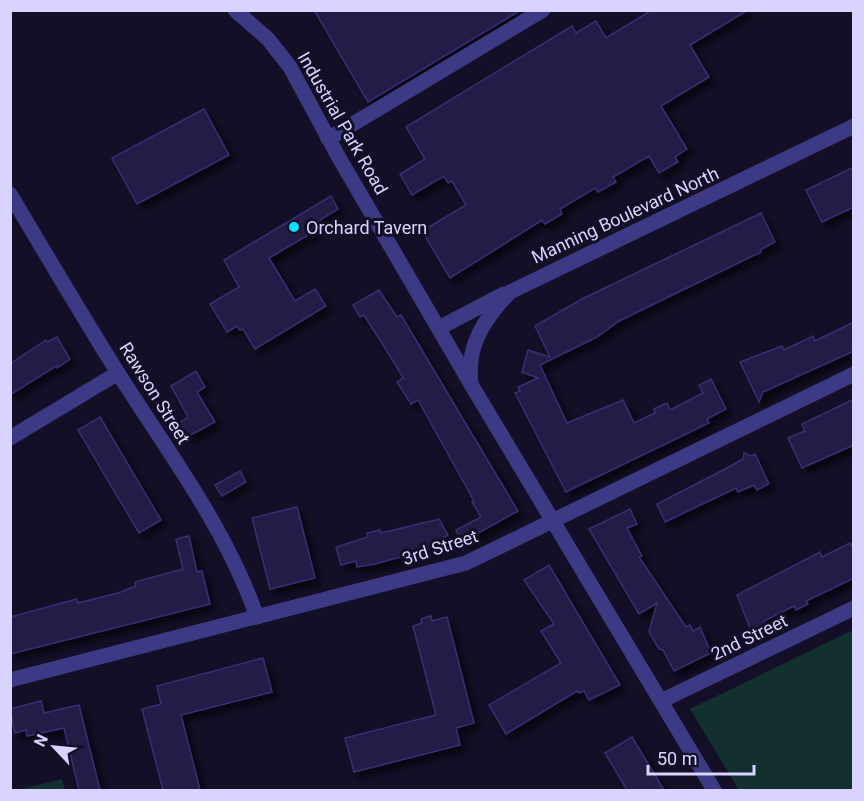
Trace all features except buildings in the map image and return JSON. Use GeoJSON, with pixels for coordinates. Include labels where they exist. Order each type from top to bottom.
{"type":"FeatureCollection","features":[{"type":"Feature","properties":{"kind":"street","name":"Industrial Park Road"},"geometry":{"type":"LineString","coordinates":[[235,10],[284,58],[328,139],[439,328]]}},
{"type":"Feature","properties":{"kind":"street"},"geometry":{"type":"LineString","coordinates":[[328,139],[543,10]]}},
{"type":"Feature","properties":{"kind":"street","name":"Manning Boulevard North"},"geometry":{"type":"LineString","coordinates":[[472,386],[472,348],[477,334],[510,292],[854,126]]}},
{"type":"Feature","properties":{"kind":"street","name":"Rawson Street"},"geometry":{"type":"LineString","coordinates":[[10,194],[118,373],[210,516],[238,569],[257,617]]}},
{"type":"Feature","properties":{"kind":"street"},"geometry":{"type":"LineString","coordinates":[[510,292],[439,328],[714,790]]}},
{"type":"Feature","properties":{"kind":"street"},"geometry":{"type":"LineString","coordinates":[[10,438],[118,373]]}},
{"type":"Feature","properties":{"kind":"street","name":"3rd Street"},"geometry":{"type":"LineString","coordinates":[[10,680],[451,568],[554,521],[854,374]]}},
{"type":"Feature","properties":{"kind":"street","name":"2nd Street"},"geometry":{"type":"LineString","coordinates":[[661,701],[854,608]]}},
{"type":"Feature","properties":{"kind":"green space"},"geometry":{"type":"Polygon","coordinates":[[[853,630],[853,790],[739,790],[690,709],[853,630]]]}},
{"type":"Feature","properties":{"kind":"green space"},"geometry":{"type":"Polygon","coordinates":[[[62,779],[65,790],[17,790],[62,779]]]}},
{"type":"Feature","properties":{"kind":"place","name":"Orchard Tavern"},"geometry":{"type":"Point","coordinates":[294,227]}}]}
